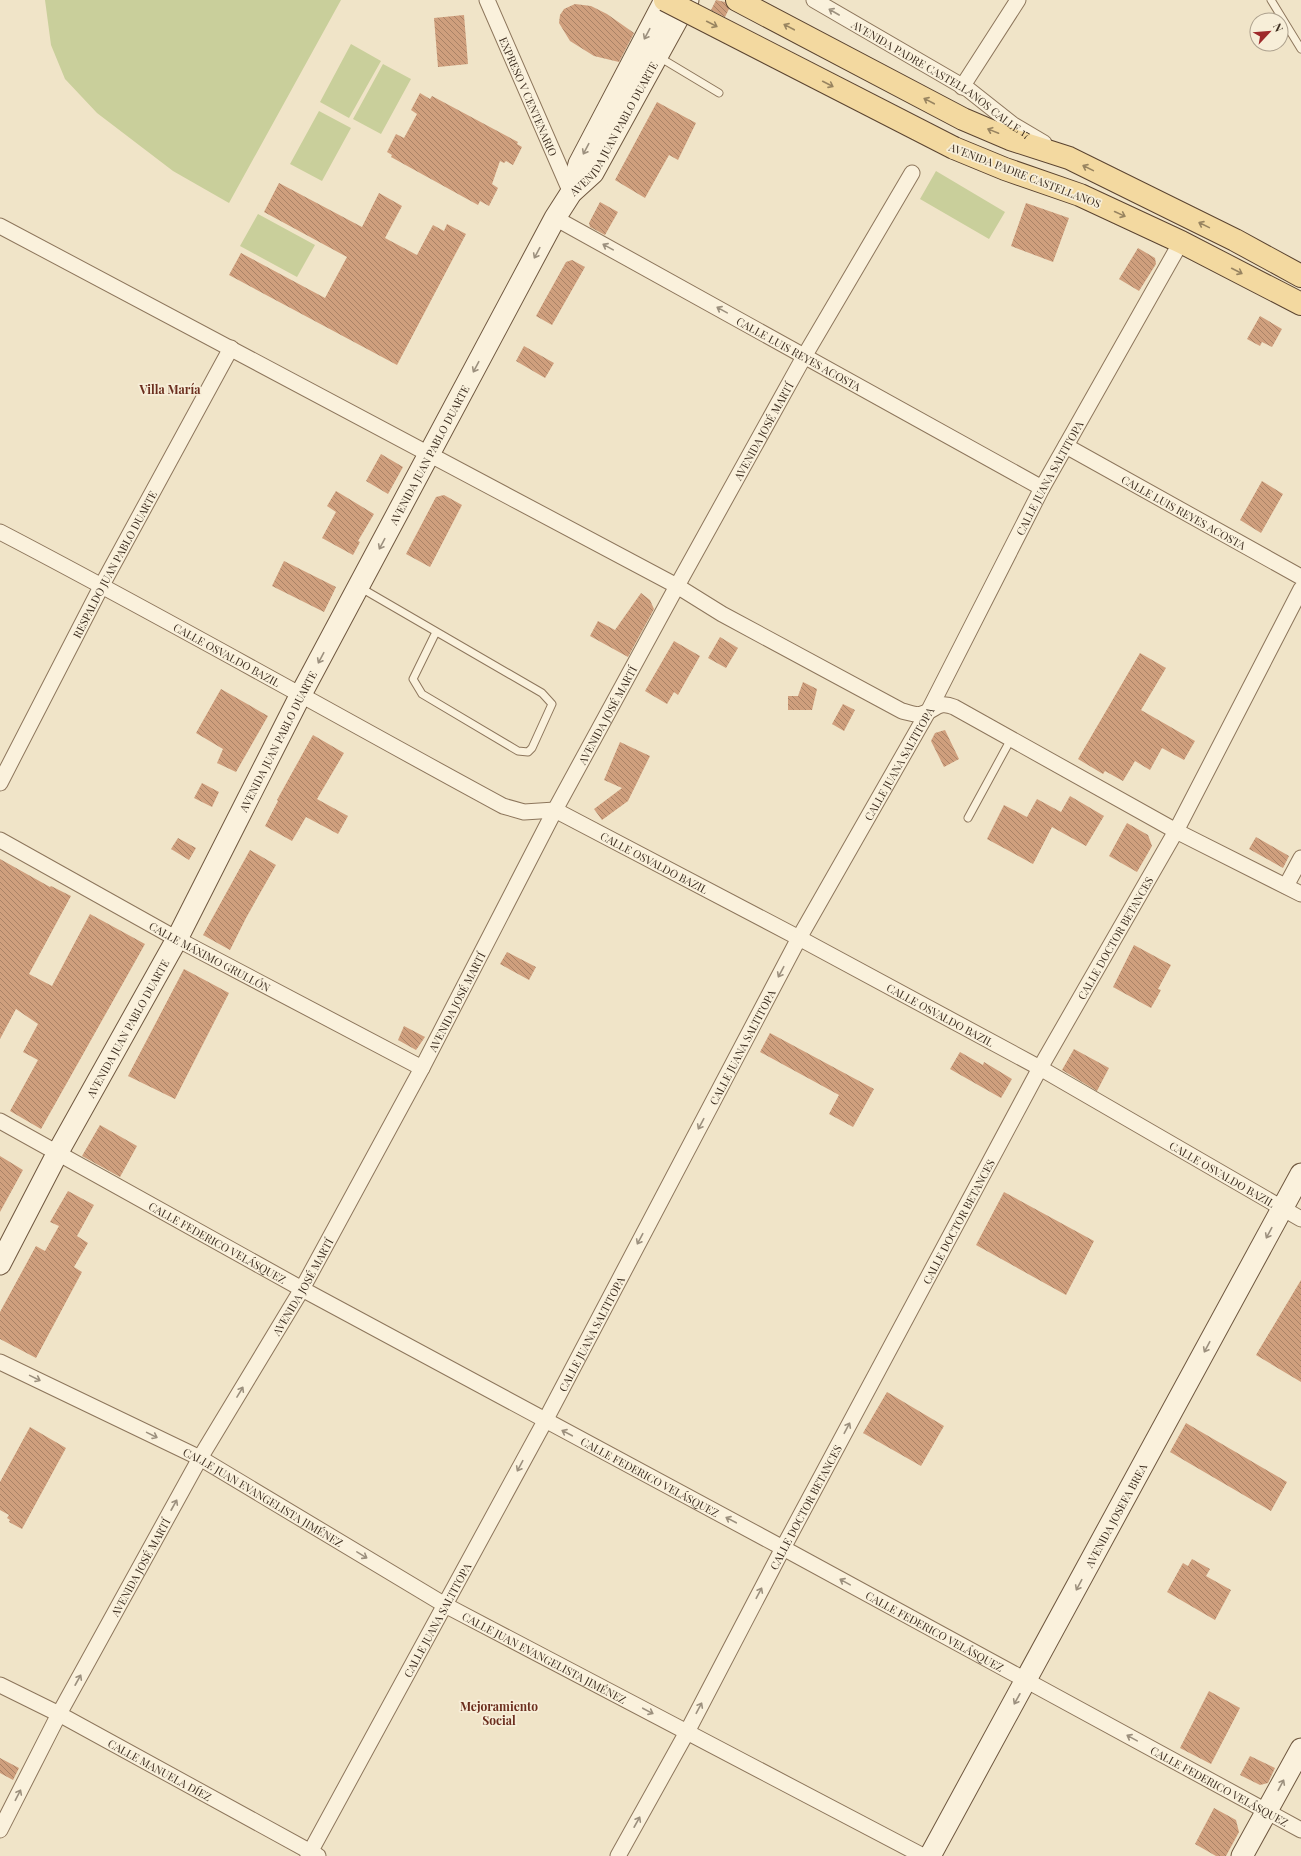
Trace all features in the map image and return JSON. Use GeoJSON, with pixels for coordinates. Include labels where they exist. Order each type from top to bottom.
{"type":"FeatureCollection","features":[{"type":"Feature","properties":{"kind":"main road","name":"AVENIDA JUAN PABLO DUARTE"},"geometry":{"type":"LineString","coordinates":[[571,193],[578,164],[665,0]]}},
{"type":"Feature","properties":{"kind":"main road","name":"AVENIDA PADRE CASTELLANOS"},"geometry":{"type":"LineString","coordinates":[[665,0],[954,148],[1005,169],[1080,195],[1180,242],[1301,304]]}},
{"type":"Feature","properties":{"kind":"main road","name":"AVENIDA JUAN PABLO DUARTE"},"geometry":{"type":"LineString","coordinates":[[0,1264],[58,1152],[177,939],[300,696],[555,218],[571,193],[593,173],[688,0]]}},
{"type":"Feature","properties":{"kind":"main road"},"geometry":{"type":"LineString","coordinates":[[737,0],[963,119],[1010,139],[1069,158],[1228,237],[1301,276]]}},
{"type":"Feature","properties":{"kind":"main road","name":"AVENIDA JOSEFA BREA"},"geometry":{"type":"LineString","coordinates":[[930,1856],[1027,1681],[1301,1174]]}},
{"type":"Feature","properties":{"kind":"main road"},"geometry":{"type":"LineString","coordinates":[[1242,1856],[1301,1749]]}},
{"type":"Feature","properties":{"kind":"street","name":"EXPRESO V CENTENARIO"},"geometry":{"type":"LineString","coordinates":[[487,0],[571,193]]}},
{"type":"Feature","properties":{"kind":"street","name":"AVENIDA PADRE CASTELLANOS CALLE 17"},"geometry":{"type":"LineString","coordinates":[[814,0],[962,87],[1012,124],[1069,158]]}},
{"type":"Feature","properties":{"kind":"street"},"geometry":{"type":"LineString","coordinates":[[962,87],[1018,0]]}},
{"type":"Feature","properties":{"kind":"street","name":"AVENIDA JOSÉ MARTÍ"},"geometry":{"type":"LineString","coordinates":[[0,1830],[59,1714],[200,1458],[302,1289],[422,1068],[555,810],[676,586],[806,355],[912,173]]}},
{"type":"Feature","properties":{"kind":"street","name":"CALLE LUIS REYES ACOSTA"},"geometry":{"type":"LineString","coordinates":[[555,218],[806,355],[1042,488]]}},
{"type":"Feature","properties":{"kind":"street"},"geometry":{"type":"LineString","coordinates":[[0,226],[676,586],[722,614],[902,711],[921,714],[940,705],[947,704],[1011,738],[1176,831],[1301,894]]}},
{"type":"Feature","properties":{"kind":"street","name":"CALLE JUANA SALTITOPA"},"geometry":{"type":"LineString","coordinates":[[312,1854],[545,1421],[799,938],[929,710],[1042,488],[1180,242]]}},
{"type":"Feature","properties":{"kind":"street","name":"RESPALDO JUAN PABLO DUARTE"},"geometry":{"type":"LineString","coordinates":[[0,783],[102,585],[231,348]]}},
{"type":"Feature","properties":{"kind":"street","name":"CALLE LUIS REYES ACOSTA"},"geometry":{"type":"LineString","coordinates":[[1066,446],[1301,577]]}},
{"type":"Feature","properties":{"kind":"street","name":"CALLE OSVALDO BAZIL"},"geometry":{"type":"LineString","coordinates":[[0,532],[102,585],[300,696],[503,806],[524,812],[555,810],[799,938],[1040,1068],[1301,1219]]}},
{"type":"Feature","properties":{"kind":"street","name":"CALLE DOCTOR BETANCES"},"geometry":{"type":"LineString","coordinates":[[618,1856],[687,1732],[783,1548],[1040,1068],[1176,831],[1301,590]]}},
{"type":"Feature","properties":{"kind":"street","name":"CALLE MÁXIMO GRULLÓN"},"geometry":{"type":"LineString","coordinates":[[0,840],[177,939],[422,1068]]}},
{"type":"Feature","properties":{"kind":"street"},"geometry":{"type":"LineString","coordinates":[[1286,886],[1301,858]]}},
{"type":"Feature","properties":{"kind":"street","name":"CALLE FEDERICO VELÁSQUEZ"},"geometry":{"type":"LineString","coordinates":[[0,1121],[302,1289],[783,1548],[1301,1830]]}},
{"type":"Feature","properties":{"kind":"street","name":"CALLE JUAN EVANGELISTA JIMÉNEZ"},"geometry":{"type":"LineString","coordinates":[[0,1362],[200,1458],[445,1605],[923,1856]]}},
{"type":"Feature","properties":{"kind":"street","name":"CALLE MANUELA DÍEZ"},"geometry":{"type":"LineString","coordinates":[[0,1685],[59,1714],[312,1854]]}},
{"type":"Feature","properties":{"kind":"lane"},"geometry":{"type":"LineString","coordinates":[[1271,0],[1301,49]]}},
{"type":"Feature","properties":{"kind":"lane"},"geometry":{"type":"LineString","coordinates":[[657,56],[719,93]]}},
{"type":"Feature","properties":{"kind":"lane"},"geometry":{"type":"LineString","coordinates":[[359,587],[542,693],[549,699],[552,704],[532,748],[528,752],[518,751],[422,694],[417,688],[413,679],[436,632]]}},
{"type":"Feature","properties":{"kind":"lane"},"geometry":{"type":"LineString","coordinates":[[968,818],[1011,738]]}},
{"type":"Feature","properties":{"kind":"green space"},"geometry":{"type":"Polygon","coordinates":[[[45,0],[341,0],[229,203],[173,171],[97,113],[65,79],[51,45],[45,0]]]}},
{"type":"Feature","properties":{"kind":"green space"},"geometry":{"type":"Polygon","coordinates":[[[351,44],[381,61],[349,118],[320,102],[351,44]]]}},
{"type":"Feature","properties":{"kind":"green space"},"geometry":{"type":"Polygon","coordinates":[[[383,64],[411,79],[381,134],[353,119],[383,64]]]}},
{"type":"Feature","properties":{"kind":"green space"},"geometry":{"type":"Polygon","coordinates":[[[319,111],[351,128],[322,181],[290,164],[319,111]]]}},
{"type":"Feature","properties":{"kind":"green space"},"geometry":{"type":"Polygon","coordinates":[[[936,171],[1005,212],[989,239],[920,199],[936,171]]]}},
{"type":"Feature","properties":{"kind":"green space"},"geometry":{"type":"Polygon","coordinates":[[[258,214],[315,245],[297,277],[240,246],[258,214]]]}},
{"type":"Feature","properties":{"kind":"building"},"geometry":{"type":"Polygon","coordinates":[[[716,0],[725,2],[729,9],[725,17],[711,10],[716,0]]]}},
{"type":"Feature","properties":{"kind":"building"},"geometry":{"type":"Polygon","coordinates":[[[575,4],[591,6],[607,14],[634,33],[619,62],[594,56],[570,41],[559,23],[560,15],[564,9],[575,4]]]}},
{"type":"Feature","properties":{"kind":"building"},"geometry":{"type":"Polygon","coordinates":[[[464,15],[468,64],[438,67],[434,18],[464,15]]]}},
{"type":"Feature","properties":{"kind":"building"},"geometry":{"type":"Polygon","coordinates":[[[420,93],[430,99],[432,96],[518,142],[517,144],[522,147],[513,165],[506,161],[504,163],[500,161],[492,184],[498,188],[489,206],[480,201],[478,205],[391,157],[392,155],[387,152],[396,134],[404,138],[417,114],[411,110],[420,93]]]}},
{"type":"Feature","properties":{"kind":"building"},"geometry":{"type":"Polygon","coordinates":[[[657,102],[696,123],[678,160],[669,155],[645,198],[615,180],[657,102]]]}},
{"type":"Feature","properties":{"kind":"building"},"geometry":{"type":"Polygon","coordinates":[[[279,183],[362,227],[379,193],[402,206],[385,238],[417,255],[433,225],[444,231],[447,224],[466,234],[397,365],[229,275],[241,253],[325,298],[347,257],[264,212],[279,183]]]}},
{"type":"Feature","properties":{"kind":"building"},"geometry":{"type":"Polygon","coordinates":[[[600,202],[618,212],[605,235],[590,227],[589,223],[600,202]]]}},
{"type":"Feature","properties":{"kind":"building"},"geometry":{"type":"Polygon","coordinates":[[[1026,203],[1069,218],[1053,262],[1011,246],[1026,203]]]}},
{"type":"Feature","properties":{"kind":"building"},"geometry":{"type":"Polygon","coordinates":[[[1138,248],[1155,258],[1156,264],[1139,291],[1119,279],[1138,248]]]}},
{"type":"Feature","properties":{"kind":"building"},"geometry":{"type":"Polygon","coordinates":[[[572,260],[585,267],[552,325],[536,316],[566,262],[572,260]]]}},
{"type":"Feature","properties":{"kind":"building"},"geometry":{"type":"Polygon","coordinates":[[[1260,316],[1282,329],[1272,347],[1262,342],[1260,346],[1247,339],[1260,316]]]}},
{"type":"Feature","properties":{"kind":"building"},"geometry":{"type":"Polygon","coordinates":[[[524,346],[554,363],[545,378],[516,361],[524,346]]]}},
{"type":"Feature","properties":{"kind":"building"},"geometry":{"type":"Polygon","coordinates":[[[381,454],[403,467],[388,494],[366,481],[381,454]]]}},
{"type":"Feature","properties":{"kind":"building"},"geometry":{"type":"Polygon","coordinates":[[[1262,481],[1283,494],[1261,533],[1240,520],[1262,481]]]}},
{"type":"Feature","properties":{"kind":"building"},"geometry":{"type":"Polygon","coordinates":[[[336,491],[374,514],[358,541],[360,542],[353,555],[322,538],[336,512],[327,506],[336,491]]]}},
{"type":"Feature","properties":{"kind":"building"},"geometry":{"type":"Polygon","coordinates":[[[444,495],[462,505],[430,567],[406,554],[436,497],[444,495]]]}},
{"type":"Feature","properties":{"kind":"building"},"geometry":{"type":"Polygon","coordinates":[[[284,561],[336,587],[324,612],[272,586],[284,561]]]}},
{"type":"Feature","properties":{"kind":"building"},"geometry":{"type":"Polygon","coordinates":[[[641,593],[650,600],[654,609],[628,657],[590,636],[598,621],[615,630],[641,593]]]}},
{"type":"Feature","properties":{"kind":"building"},"geometry":{"type":"Polygon","coordinates":[[[720,637],[738,648],[726,668],[708,658],[720,637]]]}},
{"type":"Feature","properties":{"kind":"building"},"geometry":{"type":"Polygon","coordinates":[[[674,641],[700,656],[678,695],[674,692],[667,704],[645,691],[674,641]]]}},
{"type":"Feature","properties":{"kind":"building"},"geometry":{"type":"Polygon","coordinates":[[[1140,653],[1166,668],[1141,710],[1195,741],[1184,760],[1162,748],[1150,770],[1135,761],[1123,781],[1105,771],[1103,774],[1078,759],[1140,653]]]}},
{"type":"Feature","properties":{"kind":"building"},"geometry":{"type":"Polygon","coordinates":[[[803,682],[817,689],[812,710],[788,710],[788,696],[798,696],[803,682]]]}},
{"type":"Feature","properties":{"kind":"building"},"geometry":{"type":"Polygon","coordinates":[[[221,689],[268,716],[236,772],[217,763],[223,749],[196,733],[221,689]]]}},
{"type":"Feature","properties":{"kind":"building"},"geometry":{"type":"Polygon","coordinates":[[[843,704],[855,710],[844,731],[832,724],[843,704]]]}},
{"type":"Feature","properties":{"kind":"building"},"geometry":{"type":"Polygon","coordinates":[[[945,730],[959,759],[944,767],[931,741],[935,733],[945,730]]]}},
{"type":"Feature","properties":{"kind":"building"},"geometry":{"type":"Polygon","coordinates":[[[313,735],[344,753],[317,799],[348,816],[338,834],[306,817],[292,841],[265,826],[278,801],[277,800],[313,735]]]}},
{"type":"Feature","properties":{"kind":"building"},"geometry":{"type":"Polygon","coordinates":[[[620,742],[650,756],[628,801],[602,820],[594,809],[622,788],[604,780],[620,742]]]}},
{"type":"Feature","properties":{"kind":"building"},"geometry":{"type":"Polygon","coordinates":[[[202,783],[219,792],[212,807],[194,798],[202,783]]]}},
{"type":"Feature","properties":{"kind":"building"},"geometry":{"type":"Polygon","coordinates":[[[1070,796],[1104,816],[1086,846],[1052,827],[1033,864],[987,839],[1004,805],[1027,817],[1037,799],[1061,812],[1070,796]]]}},
{"type":"Feature","properties":{"kind":"building"},"geometry":{"type":"Polygon","coordinates":[[[1127,823],[1148,835],[1152,846],[1137,872],[1109,856],[1127,823]]]}},
{"type":"Feature","properties":{"kind":"building"},"geometry":{"type":"Polygon","coordinates":[[[1256,837],[1289,856],[1283,868],[1249,849],[1256,837]]]}},
{"type":"Feature","properties":{"kind":"building"},"geometry":{"type":"Polygon","coordinates":[[[178,838],[196,848],[189,860],[171,849],[178,838]]]}},
{"type":"Feature","properties":{"kind":"building"},"geometry":{"type":"Polygon","coordinates":[[[250,850],[276,865],[230,950],[203,935],[250,850]]]}},
{"type":"Feature","properties":{"kind":"building"},"geometry":{"type":"Polygon","coordinates":[[[0,859],[50,887],[51,886],[71,896],[29,974],[52,986],[90,914],[145,944],[41,1129],[10,1111],[38,1060],[23,1052],[38,1024],[16,1009],[0,1039],[0,859]]]}},
{"type":"Feature","properties":{"kind":"building"},"geometry":{"type":"Polygon","coordinates":[[[1134,945],[1171,965],[1158,989],[1161,990],[1151,1008],[1113,987],[1134,945]]]}},
{"type":"Feature","properties":{"kind":"building"},"geometry":{"type":"Polygon","coordinates":[[[507,952],[536,967],[529,980],[500,964],[507,952]]]}},
{"type":"Feature","properties":{"kind":"building"},"geometry":{"type":"Polygon","coordinates":[[[184,969],[229,993],[175,1099],[128,1076],[184,969]]]}},
{"type":"Feature","properties":{"kind":"building"},"geometry":{"type":"Polygon","coordinates":[[[404,1026],[425,1037],[416,1050],[398,1040],[404,1026]]]}},
{"type":"Feature","properties":{"kind":"building"},"geometry":{"type":"Polygon","coordinates":[[[770,1033],[874,1089],[853,1127],[829,1114],[839,1095],[760,1052],[770,1033]]]}},
{"type":"Feature","properties":{"kind":"building"},"geometry":{"type":"Polygon","coordinates":[[[1074,1049],[1109,1068],[1097,1091],[1062,1070],[1074,1049]]]}},
{"type":"Feature","properties":{"kind":"building"},"geometry":{"type":"Polygon","coordinates":[[[960,1052],[983,1065],[984,1062],[1012,1079],[1001,1098],[950,1069],[960,1052]]]}},
{"type":"Feature","properties":{"kind":"building"},"geometry":{"type":"Polygon","coordinates":[[[100,1125],[137,1146],[120,1177],[82,1156],[100,1125]]]}},
{"type":"Feature","properties":{"kind":"building"},"geometry":{"type":"Polygon","coordinates":[[[0,1156],[23,1170],[0,1212],[0,1156]]]}},
{"type":"Feature","properties":{"kind":"building"},"geometry":{"type":"Polygon","coordinates":[[[68,1191],[94,1205],[77,1236],[88,1243],[74,1267],[82,1272],[36,1358],[0,1339],[0,1312],[36,1246],[45,1251],[59,1226],[50,1222],[68,1191]]]}},
{"type":"Feature","properties":{"kind":"building"},"geometry":{"type":"Polygon","coordinates":[[[1004,1192],[1094,1241],[1066,1295],[976,1245],[1004,1192]]]}},
{"type":"Feature","properties":{"kind":"building"},"geometry":{"type":"Polygon","coordinates":[[[1301,1280],[1301,1382],[1256,1355],[1301,1280]]]}},
{"type":"Feature","properties":{"kind":"building"},"geometry":{"type":"Polygon","coordinates":[[[887,1392],[944,1426],[921,1466],[863,1433],[887,1392]]]}},
{"type":"Feature","properties":{"kind":"building"},"geometry":{"type":"Polygon","coordinates":[[[1186,1423],[1287,1482],[1271,1511],[1170,1452],[1186,1423]]]}},
{"type":"Feature","properties":{"kind":"building"},"geometry":{"type":"Polygon","coordinates":[[[30,1427],[66,1448],[22,1529],[9,1522],[10,1520],[7,1518],[9,1515],[0,1510],[0,1482],[30,1427]]]}},
{"type":"Feature","properties":{"kind":"building"},"geometry":{"type":"Polygon","coordinates":[[[1192,1559],[1210,1569],[1206,1576],[1231,1590],[1215,1620],[1167,1592],[1183,1563],[1188,1566],[1192,1559]]]}},
{"type":"Feature","properties":{"kind":"building"},"geometry":{"type":"Polygon","coordinates":[[[1209,1691],[1240,1708],[1211,1764],[1180,1748],[1209,1691]]]}},
{"type":"Feature","properties":{"kind":"building"},"geometry":{"type":"Polygon","coordinates":[[[1250,1756],[1275,1768],[1268,1783],[1260,1785],[1240,1775],[1250,1756]]]}},
{"type":"Feature","properties":{"kind":"building"},"geometry":{"type":"Polygon","coordinates":[[[0,1758],[19,1768],[13,1780],[0,1773],[0,1758]]]}},
{"type":"Feature","properties":{"kind":"building"},"geometry":{"type":"Polygon","coordinates":[[[1214,1808],[1236,1820],[1239,1832],[1226,1856],[1216,1856],[1195,1844],[1214,1808]]]}},
{"type":"Feature","properties":{"kind":"district","name":"Villa María"},"geometry":{"type":"Point","coordinates":[170,389]}},
{"type":"Feature","properties":{"kind":"district","name":"Mejoramiento Social"},"geometry":{"type":"Point","coordinates":[499,1713]}}]}
